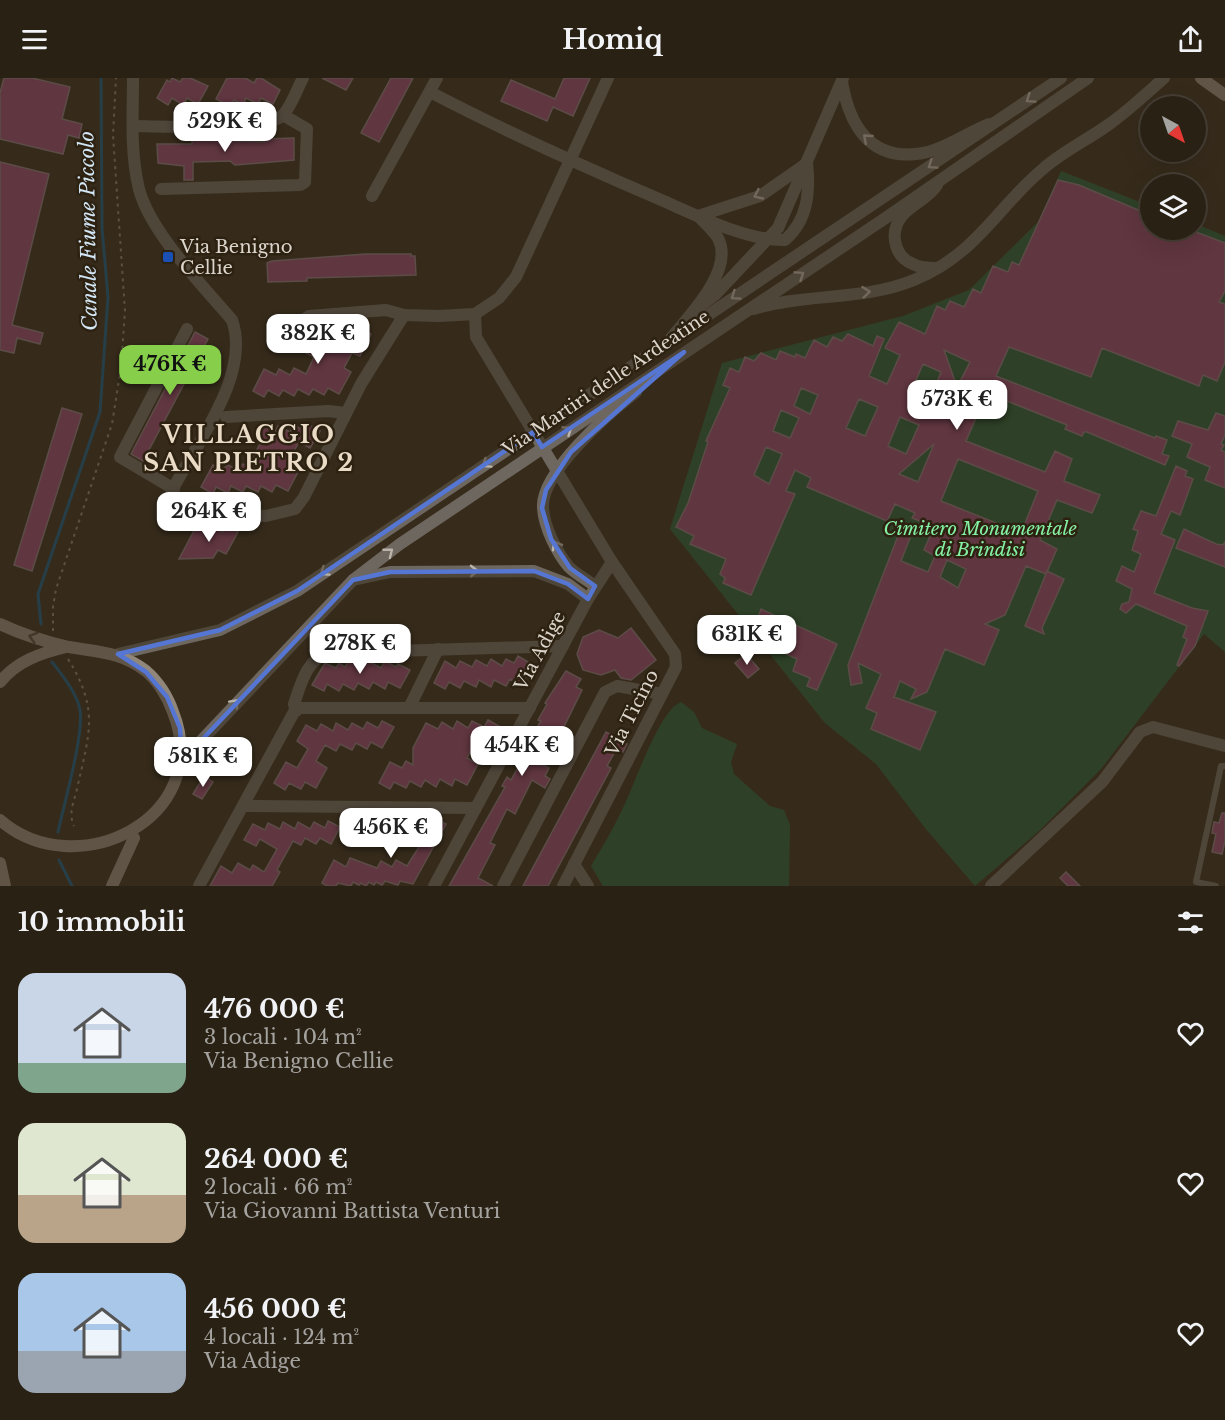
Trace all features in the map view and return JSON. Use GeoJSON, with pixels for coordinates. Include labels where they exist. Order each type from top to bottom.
{"type":"FeatureCollection","features":[{"type":"Feature","properties":{"kind":"main road"},"geometry":{"type":"LineString","coordinates":[[1201,78],[1225,95]]}},
{"type":"Feature","properties":{"kind":"main road"},"geometry":{"type":"LineString","coordinates":[[0,624],[66,650]]}},
{"type":"Feature","properties":{"kind":"main road"},"geometry":{"type":"LineString","coordinates":[[0,682],[8,672],[36,655],[66,650],[118,654],[146,672],[167,697],[180,728],[182,761],[174,791],[158,818],[134,838],[104,852],[70,855],[38,848],[9,831],[0,820]]}},
{"type":"Feature","properties":{"kind":"main road"},"geometry":{"type":"LineString","coordinates":[[112,886],[134,838]]}},
{"type":"Feature","properties":{"kind":"main road"},"geometry":{"type":"LineString","coordinates":[[0,863],[5,886]]}},
{"type":"Feature","properties":{"kind":"street"},"geometry":{"type":"LineString","coordinates":[[133,78],[133,152],[140,191],[152,220],[232,320],[236,333],[236,357],[226,392],[174,495]]}},
{"type":"Feature","properties":{"kind":"street"},"geometry":{"type":"LineString","coordinates":[[133,126],[253,126],[273,122],[283,115],[303,78]]}},
{"type":"Feature","properties":{"kind":"street"},"geometry":{"type":"LineString","coordinates":[[372,196],[438,78]]}},
{"type":"Feature","properties":{"kind":"street"},"geometry":{"type":"LineString","coordinates":[[289,329],[309,316],[386,310],[404,315],[475,314],[499,298],[516,277],[608,78]]}},
{"type":"Feature","properties":{"kind":"street","name":"Via Martiri delle Ardeatine"},"geometry":{"type":"LineString","coordinates":[[118,654],[220,630],[297,591],[1061,78]]}},
{"type":"Feature","properties":{"kind":"street"},"geometry":{"type":"LineString","coordinates":[[746,311],[774,302],[893,287],[938,268],[978,239],[1023,186],[1045,167],[1108,125],[1164,78]]}},
{"type":"Feature","properties":{"kind":"street"},"geometry":{"type":"LineString","coordinates":[[842,80],[846,105],[854,125],[877,146],[894,152],[916,154],[998,120]]}},
{"type":"Feature","properties":{"kind":"street"},"geometry":{"type":"LineString","coordinates":[[670,339],[778,228],[788,211],[842,80]]}},
{"type":"Feature","properties":{"kind":"street","name":"Via Martiri delle Ardeatine"},"geometry":{"type":"LineString","coordinates":[[182,761],[354,580],[400,544],[940,181],[1083,81]]}},
{"type":"Feature","properties":{"kind":"street"},"geometry":{"type":"LineString","coordinates":[[430,92],[571,161],[698,216],[767,241]]}},
{"type":"Feature","properties":{"kind":"street"},"geometry":{"type":"LineString","coordinates":[[161,189],[300,185],[305,182],[307,129],[283,115]]}},
{"type":"Feature","properties":{"kind":"street"},"geometry":{"type":"LineString","coordinates":[[698,216],[760,196],[807,163]]}},
{"type":"Feature","properties":{"kind":"street"},"geometry":{"type":"LineString","coordinates":[[938,268],[910,264],[899,253],[894,240],[896,225],[903,215],[932,193],[940,181]]}},
{"type":"Feature","properties":{"kind":"street"},"geometry":{"type":"LineString","coordinates":[[698,216],[718,239],[720,261],[710,288],[700,306]]}},
{"type":"Feature","properties":{"kind":"street","name":"Via Ticino"},"geometry":{"type":"LineString","coordinates":[[475,314],[476,337],[612,562],[675,654],[676,667],[563,886]]}},
{"type":"Feature","properties":{"kind":"street"},"geometry":{"type":"LineString","coordinates":[[187,329],[120,457],[174,495],[193,513],[266,516],[295,509],[304,497],[387,338],[404,315]]}},
{"type":"Feature","properties":{"kind":"street"},"geometry":{"type":"LineString","coordinates":[[595,586],[570,568],[551,539],[542,508],[546,490],[571,452],[624,401],[684,352]]}},
{"type":"Feature","properties":{"kind":"street"},"geometry":{"type":"LineString","coordinates":[[226,417],[328,411],[346,413]]}},
{"type":"Feature","properties":{"kind":"street","name":"Via Adige"},"geometry":{"type":"LineString","coordinates":[[434,886],[595,586],[612,562]]}},
{"type":"Feature","properties":{"kind":"street"},"geometry":{"type":"LineString","coordinates":[[354,580],[390,572],[534,571],[568,584],[588,599]]}},
{"type":"Feature","properties":{"kind":"street"},"geometry":{"type":"LineString","coordinates":[[296,711],[294,704],[304,676],[317,656],[328,652],[563,646]]}},
{"type":"Feature","properties":{"kind":"street"},"geometry":{"type":"LineString","coordinates":[[409,708],[438,649]]}},
{"type":"Feature","properties":{"kind":"street"},"geometry":{"type":"LineString","coordinates":[[503,886],[604,692],[617,686],[662,694]]}},
{"type":"Feature","properties":{"kind":"street"},"geometry":{"type":"LineString","coordinates":[[199,886],[296,711],[300,708],[530,708]]}},
{"type":"Feature","properties":{"kind":"street"},"geometry":{"type":"LineString","coordinates":[[991,886],[1102,782],[1140,732],[1153,727],[1225,746]]}},
{"type":"Feature","properties":{"kind":"street"},"geometry":{"type":"LineString","coordinates":[[244,806],[476,808]]}},
{"type":"Feature","properties":{"kind":"street"},"geometry":{"type":"LineString","coordinates":[[574,864],[588,886]]}},
{"type":"Feature","properties":{"kind":"lane"},"geometry":{"type":"LineString","coordinates":[[1216,886],[1196,882],[1221,766],[1225,766]]}},
{"type":"Feature","properties":{"kind":"path"},"geometry":{"type":"LineString","coordinates":[[54,632],[52,623],[56,589],[112,424],[121,367],[125,311],[113,135],[116,78]]}},
{"type":"Feature","properties":{"kind":"path"},"geometry":{"type":"LineString","coordinates":[[66,650],[87,693],[90,708],[88,734],[71,812],[74,826]]}},
{"type":"Feature","properties":{"kind":"highlighted area"},"geometry":{"type":"Polygon","coordinates":[[[684,352],[571,452],[546,490],[542,508],[551,539],[570,568],[595,586],[588,599],[568,584],[534,571],[390,572],[353,580],[182,761],[180,728],[167,697],[146,672],[118,654],[220,630],[297,591],[533,432],[542,447],[684,352]]]}},
{"type":"Feature","properties":{"kind":"green space","name":"Cimitero Monumentale di Brindisi"},"geometry":{"type":"Polygon","coordinates":[[[1061,171],[1140,202],[1140,240],[1206,240],[1206,228],[1225,236],[1225,652],[1204,634],[1101,769],[1040,830],[975,886],[925,828],[876,764],[825,723],[670,529],[722,363],[903,316],[969,290],[1038,222],[1061,171]]]}},
{"type":"Feature","properties":{"kind":"green space"},"geometry":{"type":"Polygon","coordinates":[[[681,702],[694,712],[702,728],[737,744],[731,762],[734,774],[770,806],[784,810],[790,825],[789,886],[603,886],[591,866],[619,817],[664,719],[681,702]]]}},
{"type":"Feature","properties":{"kind":"building"},"geometry":{"type":"Polygon","coordinates":[[[4,78],[32,78],[70,87],[62,119],[82,124],[79,138],[68,135],[63,154],[0,139],[0,93],[4,78]]]}},
{"type":"Feature","properties":{"kind":"building"},"geometry":{"type":"Polygon","coordinates":[[[172,78],[180,82],[183,78],[190,78],[208,86],[198,104],[187,98],[183,105],[172,98],[168,105],[157,98],[167,80],[170,82],[172,78]]]}},
{"type":"Feature","properties":{"kind":"building"},"geometry":{"type":"Polygon","coordinates":[[[227,78],[245,78],[254,83],[257,78],[261,78],[280,90],[273,104],[261,98],[258,104],[246,98],[243,105],[234,100],[230,106],[216,99],[227,78]]]}},
{"type":"Feature","properties":{"kind":"building"},"geometry":{"type":"Polygon","coordinates":[[[322,78],[353,78],[346,90],[322,78]]]}},
{"type":"Feature","properties":{"kind":"building"},"geometry":{"type":"Polygon","coordinates":[[[391,78],[413,78],[379,142],[361,133],[391,78]]]}},
{"type":"Feature","properties":{"kind":"building"},"geometry":{"type":"Polygon","coordinates":[[[564,78],[590,78],[573,116],[553,107],[547,121],[501,101],[511,80],[555,99],[564,78]]]}},
{"type":"Feature","properties":{"kind":"building"},"geometry":{"type":"Polygon","coordinates":[[[294,138],[294,160],[235,165],[230,161],[193,162],[193,180],[184,180],[184,166],[158,163],[157,144],[192,144],[192,140],[264,142],[264,139],[294,138]]]}},
{"type":"Feature","properties":{"kind":"building"},"geometry":{"type":"Polygon","coordinates":[[[0,162],[49,174],[12,325],[43,333],[40,344],[17,338],[14,353],[0,350],[0,162]]]}},
{"type":"Feature","properties":{"kind":"building"},"geometry":{"type":"Polygon","coordinates":[[[1058,180],[1079,185],[1140,211],[1140,240],[1206,240],[1206,236],[1225,243],[1225,291],[1219,302],[1225,304],[1225,362],[1217,381],[1203,375],[1199,386],[1102,348],[1091,377],[1009,347],[996,376],[1155,438],[1156,436],[1167,440],[1162,454],[1169,456],[1165,465],[1087,432],[1084,432],[1082,436],[1065,429],[1067,425],[987,393],[966,441],[1045,472],[1055,451],[1072,459],[1064,481],[1100,495],[1092,513],[1057,500],[1040,540],[1057,549],[1046,574],[1026,566],[1005,615],[985,624],[999,630],[984,665],[945,649],[927,692],[911,699],[916,689],[900,681],[894,697],[936,712],[920,750],[871,729],[877,713],[866,708],[881,674],[858,663],[862,683],[851,685],[848,665],[901,528],[912,533],[901,561],[928,572],[935,556],[924,550],[934,527],[912,518],[915,513],[895,504],[887,521],[807,487],[811,478],[795,470],[786,491],[795,494],[751,595],[723,583],[725,578],[720,574],[726,559],[690,544],[694,536],[676,527],[688,503],[708,442],[706,441],[730,388],[723,385],[730,368],[739,372],[745,357],[754,361],[761,353],[776,360],[780,351],[805,358],[814,340],[827,347],[833,337],[842,341],[848,334],[873,346],[877,336],[884,339],[869,376],[887,384],[900,355],[885,348],[899,322],[925,334],[937,306],[945,310],[950,301],[964,307],[973,289],[981,293],[993,266],[1008,272],[1012,262],[1019,265],[1058,180]],[[944,350],[957,387],[970,362],[944,350]],[[923,364],[910,394],[929,402],[941,372],[923,364]],[[801,388],[794,406],[810,414],[818,395],[801,388]],[[859,399],[846,428],[865,436],[878,407],[859,399]],[[781,410],[773,431],[790,438],[799,418],[781,410]],[[900,417],[888,446],[906,454],[919,425],[900,417]],[[934,444],[899,474],[918,482],[934,444]],[[766,447],[754,475],[769,484],[782,454],[766,447]],[[958,459],[941,501],[1021,533],[1038,491],[958,459]],[[947,560],[940,577],[958,588],[966,569],[947,560]]]}},
{"type":"Feature","properties":{"kind":"building"},"geometry":{"type":"Polygon","coordinates":[[[366,254],[411,254],[415,256],[416,275],[307,278],[307,281],[268,282],[267,263],[272,261],[366,254]]]}},
{"type":"Feature","properties":{"kind":"building"},"geometry":{"type":"Polygon","coordinates":[[[359,328],[371,334],[360,356],[352,353],[344,368],[351,372],[339,394],[328,388],[324,395],[313,389],[309,395],[298,389],[294,396],[283,390],[279,396],[268,390],[264,397],[253,391],[264,369],[276,375],[279,369],[290,375],[294,368],[306,374],[314,357],[304,352],[315,330],[326,336],[330,329],[341,335],[344,329],[356,335],[359,328]]]}},
{"type":"Feature","properties":{"kind":"building"},"geometry":{"type":"Polygon","coordinates":[[[195,332],[208,339],[143,461],[131,454],[195,332]]]}},
{"type":"Feature","properties":{"kind":"building"},"geometry":{"type":"Polygon","coordinates":[[[62,408],[82,414],[32,571],[14,565],[62,408]]]}},
{"type":"Feature","properties":{"kind":"building"},"geometry":{"type":"Polygon","coordinates":[[[1216,413],[1225,416],[1225,435],[1221,444],[1224,445],[1221,450],[1225,452],[1225,488],[1205,480],[1210,467],[1187,457],[1192,444],[1172,436],[1178,421],[1208,430],[1216,413]]]}},
{"type":"Feature","properties":{"kind":"building"},"geometry":{"type":"Polygon","coordinates":[[[308,424],[320,431],[310,448],[299,442],[288,462],[300,468],[288,491],[276,485],[272,492],[261,486],[258,492],[246,486],[243,492],[231,486],[228,493],[216,487],[213,494],[201,487],[213,465],[222,470],[228,465],[237,470],[243,464],[248,467],[261,442],[256,440],[264,426],[275,432],[278,426],[290,432],[294,425],[305,431],[308,424]]]}},
{"type":"Feature","properties":{"kind":"building"},"geometry":{"type":"Polygon","coordinates":[[[1176,466],[1187,471],[1185,476],[1193,479],[1180,515],[1171,511],[1161,534],[1175,540],[1154,593],[1192,608],[1208,611],[1195,646],[1179,666],[1177,665],[1187,639],[1183,637],[1187,626],[1136,604],[1126,613],[1120,609],[1122,604],[1129,602],[1132,589],[1116,581],[1122,566],[1134,572],[1141,554],[1132,550],[1138,531],[1133,529],[1141,511],[1156,516],[1176,466]]]}},
{"type":"Feature","properties":{"kind":"building"},"geometry":{"type":"Polygon","coordinates":[[[226,525],[238,532],[226,554],[218,550],[213,558],[179,559],[196,527],[208,533],[211,526],[223,532],[226,525]]]}},
{"type":"Feature","properties":{"kind":"building"},"geometry":{"type":"Polygon","coordinates":[[[1184,529],[1216,544],[1223,545],[1225,542],[1225,567],[1176,548],[1184,529]]]}},
{"type":"Feature","properties":{"kind":"building"},"geometry":{"type":"Polygon","coordinates":[[[1047,571],[1064,579],[1042,628],[1044,634],[1025,626],[1047,571]]]}},
{"type":"Feature","properties":{"kind":"building"},"geometry":{"type":"Polygon","coordinates":[[[761,609],[837,644],[817,690],[807,686],[810,678],[793,671],[797,659],[780,651],[783,646],[764,637],[770,625],[757,620],[761,609]]]}},
{"type":"Feature","properties":{"kind":"building"},"geometry":{"type":"Polygon","coordinates":[[[631,628],[656,660],[631,680],[621,678],[615,670],[601,675],[583,670],[577,654],[583,637],[599,630],[618,638],[631,628]]]}},
{"type":"Feature","properties":{"kind":"building"},"geometry":{"type":"Polygon","coordinates":[[[746,654],[759,669],[748,678],[735,663],[746,654]]]}},
{"type":"Feature","properties":{"kind":"building"},"geometry":{"type":"Polygon","coordinates":[[[518,656],[528,662],[526,665],[531,668],[521,685],[510,679],[506,686],[494,680],[491,687],[479,680],[476,687],[464,681],[460,688],[449,682],[445,689],[434,683],[445,661],[456,668],[460,661],[472,667],[476,660],[487,666],[491,659],[502,666],[506,659],[514,663],[518,656]]]}},
{"type":"Feature","properties":{"kind":"building"},"geometry":{"type":"Polygon","coordinates":[[[366,660],[381,668],[385,661],[396,667],[398,664],[410,670],[400,688],[388,682],[385,689],[373,682],[369,689],[358,683],[354,690],[343,684],[339,691],[327,684],[324,691],[312,685],[325,663],[336,668],[339,663],[345,667],[349,661],[366,660]]]}},
{"type":"Feature","properties":{"kind":"building"},"geometry":{"type":"Polygon","coordinates":[[[566,671],[581,679],[576,687],[582,690],[553,749],[551,747],[541,764],[549,768],[545,776],[550,779],[545,788],[532,780],[515,814],[507,809],[490,843],[495,845],[478,878],[493,886],[449,886],[505,787],[502,786],[507,777],[511,780],[526,753],[522,750],[541,721],[538,720],[547,704],[545,703],[566,671]]]}},
{"type":"Feature","properties":{"kind":"building"},"geometry":{"type":"Polygon","coordinates":[[[488,720],[499,726],[489,744],[478,737],[467,758],[478,764],[467,785],[455,779],[452,786],[440,779],[436,787],[425,780],[421,787],[410,781],[406,788],[394,782],[390,789],[379,783],[390,762],[402,768],[406,761],[413,765],[413,748],[426,723],[438,729],[442,722],[453,729],[457,721],[468,728],[472,721],[484,727],[488,720]]]}},
{"type":"Feature","properties":{"kind":"building"},"geometry":{"type":"Polygon","coordinates":[[[382,721],[394,727],[382,748],[371,742],[367,749],[356,743],[352,750],[340,744],[336,751],[325,745],[316,761],[327,768],[316,788],[305,782],[301,789],[289,783],[285,790],[274,783],[286,762],[297,768],[308,749],[297,741],[306,725],[317,731],[321,724],[333,731],[336,723],[348,730],[352,723],[363,729],[367,722],[378,728],[382,721]]]}},
{"type":"Feature","properties":{"kind":"building"},"geometry":{"type":"Polygon","coordinates":[[[606,732],[627,744],[623,752],[617,748],[607,766],[611,768],[548,886],[523,886],[606,732]]]}},
{"type":"Feature","properties":{"kind":"building"},"geometry":{"type":"Polygon","coordinates":[[[204,776],[213,782],[202,799],[193,794],[204,776]]]}},
{"type":"Feature","properties":{"kind":"building"},"geometry":{"type":"Polygon","coordinates":[[[1222,813],[1225,813],[1225,841],[1222,854],[1212,852],[1216,834],[1212,833],[1214,822],[1219,823],[1222,813]]]}},
{"type":"Feature","properties":{"kind":"building"},"geometry":{"type":"Polygon","coordinates":[[[420,818],[431,825],[434,818],[446,824],[413,884],[400,881],[398,885],[385,881],[382,885],[369,882],[366,886],[353,882],[351,886],[338,883],[336,886],[327,886],[322,883],[334,860],[346,867],[350,858],[377,868],[381,861],[392,867],[396,860],[407,866],[419,847],[396,835],[405,819],[416,825],[420,818]]]}},
{"type":"Feature","properties":{"kind":"building"},"geometry":{"type":"Polygon","coordinates":[[[328,821],[340,827],[331,844],[320,838],[316,844],[305,838],[301,845],[293,841],[277,870],[280,872],[272,886],[210,886],[221,866],[232,873],[238,863],[250,870],[253,865],[264,872],[277,849],[260,839],[256,846],[244,840],[253,824],[265,830],[268,823],[280,829],[283,822],[295,829],[298,822],[310,829],[314,822],[325,828],[328,821]]]}},
{"type":"Feature","properties":{"kind":"building"},"geometry":{"type":"Polygon","coordinates":[[[1066,872],[1080,886],[1068,886],[1060,878],[1066,872]]]}},
{"type":"Feature","properties":{"kind":"waterway","name":"Canale Fiume Piccolo"},"geometry":{"type":"LineString","coordinates":[[41,624],[38,594],[100,412],[108,297],[102,228],[101,78]]}},
{"type":"Feature","properties":{"kind":"waterway","name":"Canale Fiume Piccolo"},"geometry":{"type":"LineString","coordinates":[[52,662],[69,684],[80,710],[79,736],[58,832]]}},
{"type":"Feature","properties":{"kind":"waterway","name":"Canale Fiume Piccolo"},"geometry":{"type":"LineString","coordinates":[[59,860],[72,886]]}},
{"type":"Feature","properties":{"kind":"place","name":"Via Benigno Cellie"},"geometry":{"type":"Point","coordinates":[168,257]}},
{"type":"Feature","properties":{"kind":"district","name":"VILLAGGIO SAN PIETRO 2"},"geometry":{"type":"Point","coordinates":[249,449]}}]}
